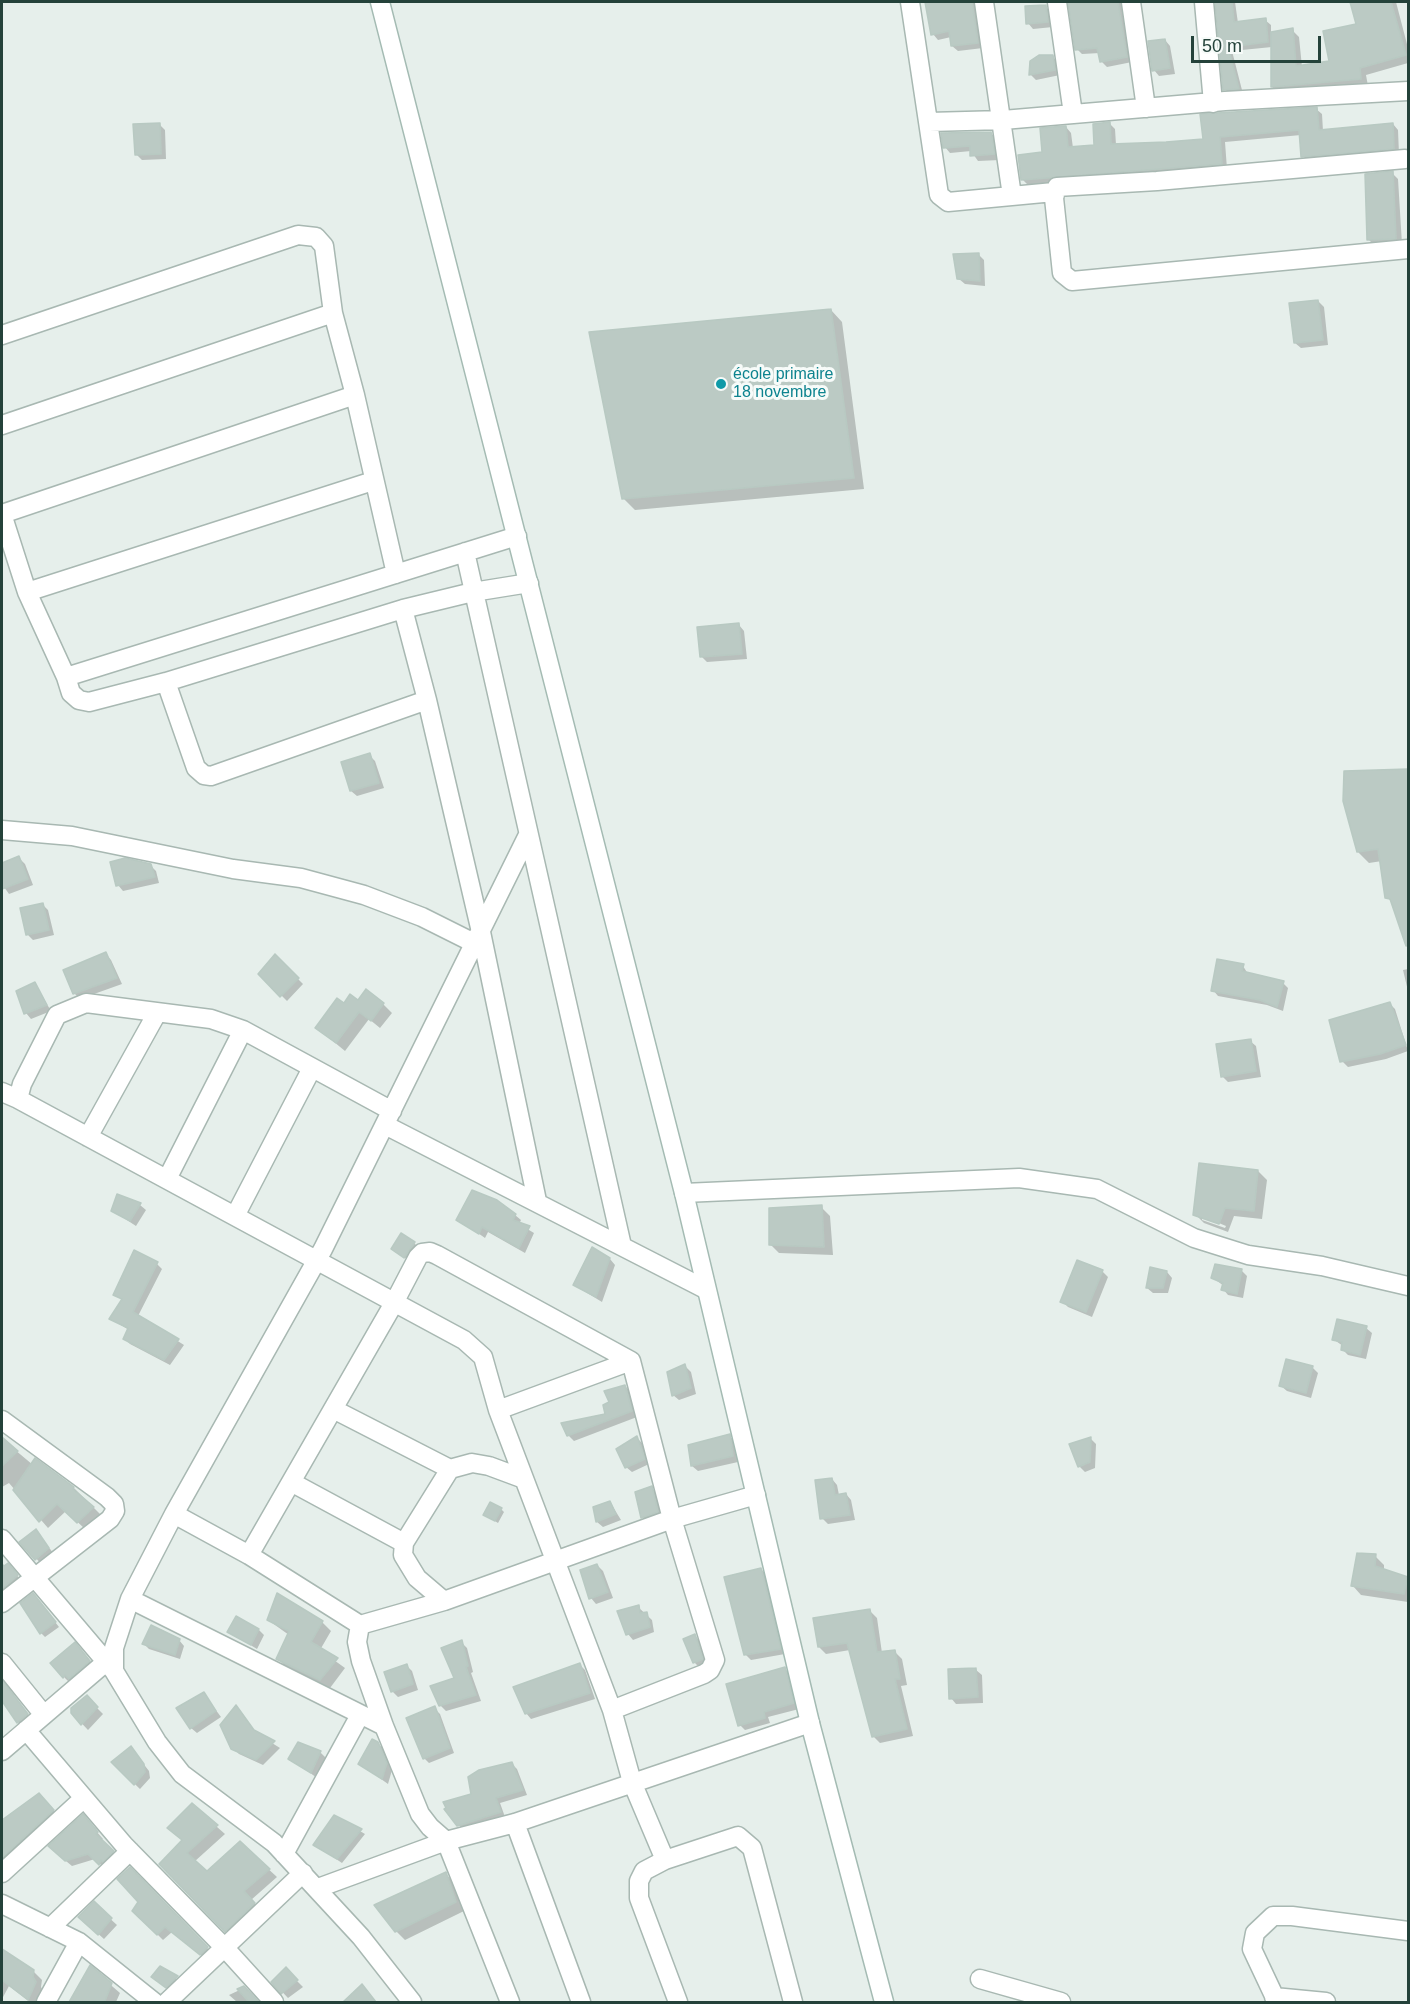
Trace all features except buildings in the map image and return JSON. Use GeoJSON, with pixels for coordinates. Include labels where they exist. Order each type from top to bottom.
{"type":"FeatureCollection","features":[{"type":"Feature","properties":{"kind":"street"},"geometry":{"type":"LineString","coordinates":[[380,2],[684,1193],[810,1723],[884,2002]]}},
{"type":"Feature","properties":{"kind":"street"},"geometry":{"type":"LineString","coordinates":[[910,2],[939,195],[948,202],[1054,192]]}},
{"type":"Feature","properties":{"kind":"street"},"geometry":{"type":"LineString","coordinates":[[984,2],[1003,120],[1012,196]]}},
{"type":"Feature","properties":{"kind":"street"},"geometry":{"type":"LineString","coordinates":[[1057,2],[1073,114]]}},
{"type":"Feature","properties":{"kind":"street"},"geometry":{"type":"LineString","coordinates":[[1131,2],[1146,108]]}},
{"type":"Feature","properties":{"kind":"street"},"geometry":{"type":"LineString","coordinates":[[1204,2],[1213,103]]}},
{"type":"Feature","properties":{"kind":"street"},"geometry":{"type":"LineString","coordinates":[[929,122],[1003,120],[1213,103],[1408,91]]}},
{"type":"Feature","properties":{"kind":"street"},"geometry":{"type":"LineString","coordinates":[[1405,159],[1157,181],[1057,187],[1054,192],[1062,273],[1072,281],[1408,249]]}},
{"type":"Feature","properties":{"kind":"street"},"geometry":{"type":"LineString","coordinates":[[2,334],[305,234],[316,237],[324,246],[333,314],[355,395],[396,574]]}},
{"type":"Feature","properties":{"kind":"street"},"geometry":{"type":"LineString","coordinates":[[2,425],[333,314]]}},
{"type":"Feature","properties":{"kind":"street"},"geometry":{"type":"LineString","coordinates":[[355,395],[2,514],[27,592],[66,677],[70,693],[79,700],[89,702],[166,682],[403,609],[473,592],[529,584]]}},
{"type":"Feature","properties":{"kind":"street"},"geometry":{"type":"LineString","coordinates":[[27,592],[373,481]]}},
{"type":"Feature","properties":{"kind":"street"},"geometry":{"type":"LineString","coordinates":[[66,677],[517,536]]}},
{"type":"Feature","properties":{"kind":"street"},"geometry":{"type":"LineString","coordinates":[[465,552],[622,1246]]}},
{"type":"Feature","properties":{"kind":"street"},"geometry":{"type":"LineString","coordinates":[[403,609],[427,700],[537,1201]]}},
{"type":"Feature","properties":{"kind":"street"},"geometry":{"type":"LineString","coordinates":[[166,682],[196,768],[204,775],[211,776],[427,700]]}},
{"type":"Feature","properties":{"kind":"street"},"geometry":{"type":"LineString","coordinates":[[2,830],[72,836],[234,869],[301,878],[364,895],[478,938]]}},
{"type":"Feature","properties":{"kind":"street"},"geometry":{"type":"LineString","coordinates":[[2,1751],[44,1714],[110,1667],[130,1599],[174,1514],[316,1260],[389,1118],[528,835]]}},
{"type":"Feature","properties":{"kind":"street"},"geometry":{"type":"LineString","coordinates":[[665,1860],[632,1782],[612,1710],[498,1410],[483,1358],[473,1346],[10,1095],[22,1084],[57,1015],[86,1003],[211,1018],[243,1030],[389,1118],[537,1201],[705,1289]]}},
{"type":"Feature","properties":{"kind":"street"},"geometry":{"type":"LineString","coordinates":[[88,1137],[157,1013]]}},
{"type":"Feature","properties":{"kind":"street"},"geometry":{"type":"LineString","coordinates":[[166,1179],[243,1030]]}},
{"type":"Feature","properties":{"kind":"street"},"geometry":{"type":"LineString","coordinates":[[235,1216],[311,1070]]}},
{"type":"Feature","properties":{"kind":"street"},"geometry":{"type":"LineString","coordinates":[[684,1193],[1019,1178],[1097,1189],[1194,1238],[1248,1255],[1322,1266],[1408,1286]]}},
{"type":"Feature","properties":{"kind":"street"},"geometry":{"type":"LineString","coordinates":[[249,1555],[394,1304],[418,1257],[422,1253],[430,1252],[631,1361],[672,1519],[715,1660],[704,1674],[612,1710]]}},
{"type":"Feature","properties":{"kind":"street"},"geometry":{"type":"LineString","coordinates":[[498,1410],[631,1361]]}},
{"type":"Feature","properties":{"kind":"street"},"geometry":{"type":"LineString","coordinates":[[333,1409],[450,1469],[472,1463],[481,1464],[524,1479]]}},
{"type":"Feature","properties":{"kind":"street"},"geometry":{"type":"LineString","coordinates":[[2,1420],[114,1504],[115,1511],[110,1519],[33,1576],[2,1603]]}},
{"type":"Feature","properties":{"kind":"street"},"geometry":{"type":"LineString","coordinates":[[444,1601],[417,1578],[403,1555],[404,1544],[450,1469]]}},
{"type":"Feature","properties":{"kind":"street"},"geometry":{"type":"LineString","coordinates":[[291,1482],[404,1544]]}},
{"type":"Feature","properties":{"kind":"street"},"geometry":{"type":"LineString","coordinates":[[174,1514],[249,1555],[360,1625],[444,1601],[672,1519],[756,1495]]}},
{"type":"Feature","properties":{"kind":"street"},"geometry":{"type":"LineString","coordinates":[[2,1539],[110,1667],[156,1742],[182,1774],[274,1843],[318,1888],[412,2002]]}},
{"type":"Feature","properties":{"kind":"street"},"geometry":{"type":"LineString","coordinates":[[130,1599],[384,1726]]}},
{"type":"Feature","properties":{"kind":"street"},"geometry":{"type":"LineString","coordinates":[[360,1625],[357,1642],[361,1661],[384,1726],[420,1814],[430,1827],[446,1841],[510,2002]]}},
{"type":"Feature","properties":{"kind":"street"},"geometry":{"type":"LineString","coordinates":[[2,1663],[44,1714]]}},
{"type":"Feature","properties":{"kind":"street"},"geometry":{"type":"LineString","coordinates":[[284,1854],[360,1714]]}},
{"type":"Feature","properties":{"kind":"street"},"geometry":{"type":"LineString","coordinates":[[318,1888],[446,1841],[514,1823],[810,1723]]}},
{"type":"Feature","properties":{"kind":"street"},"geometry":{"type":"LineString","coordinates":[[26,1730],[130,1851],[274,2002]]}},
{"type":"Feature","properties":{"kind":"street"},"geometry":{"type":"LineString","coordinates":[[2,1873],[84,1798]]}},
{"type":"Feature","properties":{"kind":"street"},"geometry":{"type":"LineString","coordinates":[[514,1823],[581,2002]]}},
{"type":"Feature","properties":{"kind":"street"},"geometry":{"type":"LineString","coordinates":[[678,2002],[638,1890],[644,1871],[665,1860],[738,1836],[752,1848],[793,2002]]}},
{"type":"Feature","properties":{"kind":"street"},"geometry":{"type":"LineString","coordinates":[[50,1928],[130,1851]]}},
{"type":"Feature","properties":{"kind":"street"},"geometry":{"type":"LineString","coordinates":[[167,2002],[303,1874]]}},
{"type":"Feature","properties":{"kind":"street"},"geometry":{"type":"LineString","coordinates":[[2,1904],[79,1942],[154,2002]]}},
{"type":"Feature","properties":{"kind":"street"},"geometry":{"type":"LineString","coordinates":[[1326,2002],[1276,2000],[1252,1949],[1255,1933],[1273,1916],[1292,1916],[1408,1931]]}},
{"type":"Feature","properties":{"kind":"street"},"geometry":{"type":"LineString","coordinates":[[46,2002],[79,1942]]}},
{"type":"Feature","properties":{"kind":"street"},"geometry":{"type":"LineString","coordinates":[[980,1978],[1017,1996],[1061,2002]]}},
{"type":"Feature","properties":{"kind":"place","name":"école primaire 18 novembre"},"geometry":{"type":"Point","coordinates":[721,384]}}]}
